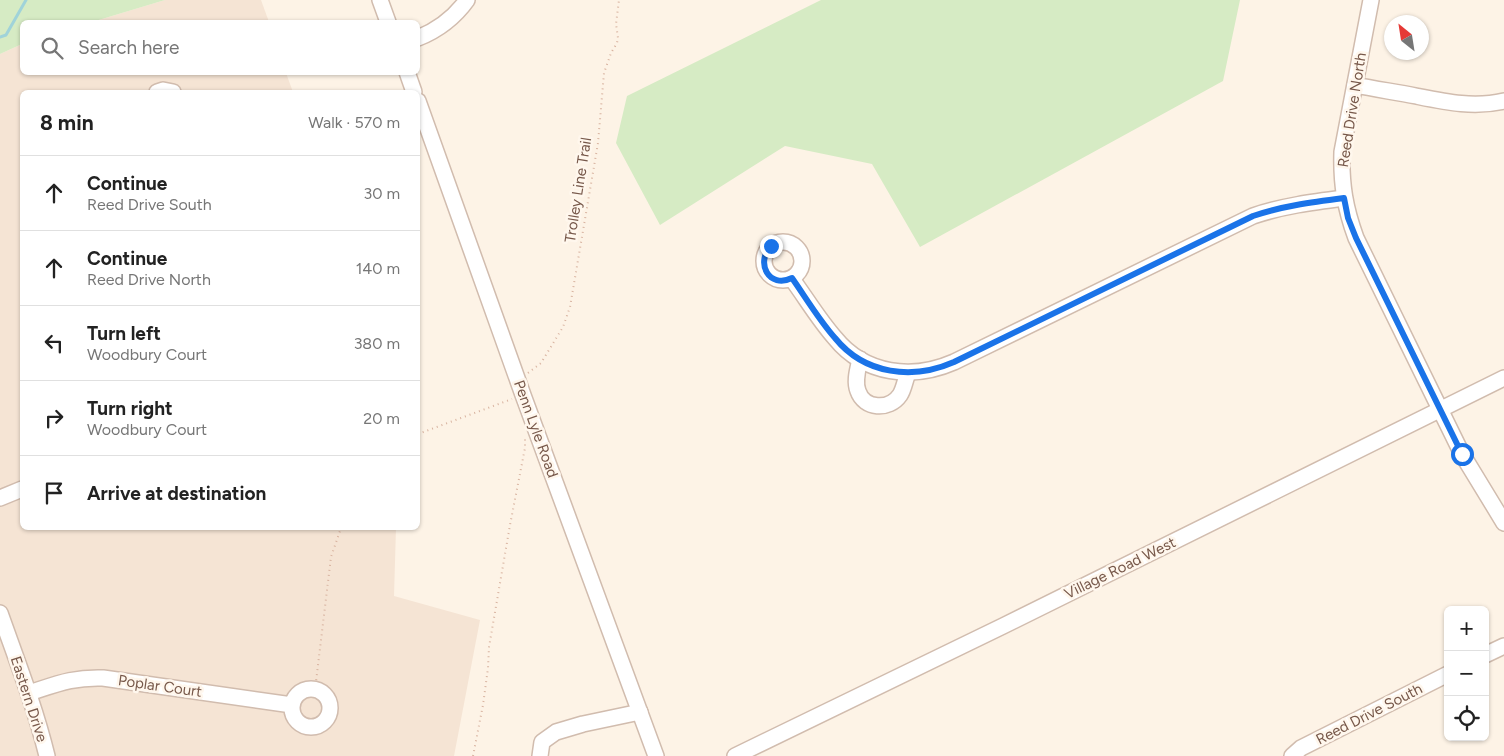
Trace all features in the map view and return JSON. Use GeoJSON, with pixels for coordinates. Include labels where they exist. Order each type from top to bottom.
{"type":"FeatureCollection","features":[{"type":"Feature","properties":{"kind":"street"},"geometry":{"type":"LineString","coordinates":[[380,0],[387,20]]}},
{"type":"Feature","properties":{"kind":"street"},"geometry":{"type":"LineString","coordinates":[[420,37],[442,26],[455,15],[467,0]]}},
{"type":"Feature","properties":{"kind":"street","name":"Reed Drive North"},"geometry":{"type":"LineString","coordinates":[[1371,0],[1342,152],[1341,174],[1344,198],[1348,218],[1356,238],[1440,409]]}},
{"type":"Feature","properties":{"kind":"street"},"geometry":{"type":"LineString","coordinates":[[408,75],[413,90]]}},
{"type":"Feature","properties":{"kind":"street"},"geometry":{"type":"LineString","coordinates":[[1354,85],[1454,104],[1473,105],[1504,101]]}},
{"type":"Feature","properties":{"kind":"street","name":"Penn Lyle Road"},"geometry":{"type":"LineString","coordinates":[[420,107],[523,395],[656,756]]}},
{"type":"Feature","properties":{"kind":"street"},"geometry":{"type":"LineString","coordinates":[[792,278],[835,339],[847,351],[874,366],[891,371],[925,372],[942,368],[1253,216],[1288,206],[1344,198]]}},
{"type":"Feature","properties":{"kind":"street"},"geometry":{"type":"LineString","coordinates":[[860,359],[856,384],[858,392],[870,404],[886,406],[893,402],[899,397],[908,373]]}},
{"type":"Feature","properties":{"kind":"street","name":"Village Road West"},"geometry":{"type":"LineString","coordinates":[[735,756],[1504,378]]}},
{"type":"Feature","properties":{"kind":"street"},"geometry":{"type":"LineString","coordinates":[[1440,409],[1462,454],[1504,523]]}},
{"type":"Feature","properties":{"kind":"street"},"geometry":{"type":"LineString","coordinates":[[0,498],[20,490]]}},
{"type":"Feature","properties":{"kind":"street","name":"Eastern Drive"},"geometry":{"type":"LineString","coordinates":[[0,613],[39,722],[47,756]]}},
{"type":"Feature","properties":{"kind":"street"},"geometry":{"type":"LineString","coordinates":[[1489,653],[1504,646]]}},
{"type":"Feature","properties":{"kind":"street","name":"Reed Drive South"},"geometry":{"type":"LineString","coordinates":[[1292,756],[1301,748],[1444,676]]}},
{"type":"Feature","properties":{"kind":"street","name":"Poplar Court"},"geometry":{"type":"LineString","coordinates":[[29,693],[70,680],[103,678],[292,704]]}},
{"type":"Feature","properties":{"kind":"street"},"geometry":{"type":"LineString","coordinates":[[308,689],[324,693],[329,700],[330,706],[328,718],[324,724],[318,727],[306,728],[294,719],[292,704],[294,698],[299,693],[308,689]]}},
{"type":"Feature","properties":{"kind":"street"},"geometry":{"type":"LineString","coordinates":[[540,756],[542,742],[556,732],[583,724],[640,712]]}},
{"type":"Feature","properties":{"kind":"path","name":"Trolley Line Trail"},"geometry":{"type":"LineString","coordinates":[[528,374],[541,363],[563,327],[570,307],[598,143],[604,73],[618,38],[616,24],[619,0]]}},
{"type":"Feature","properties":{"kind":"path"},"geometry":{"type":"LineString","coordinates":[[420,433],[510,400]]}},
{"type":"Feature","properties":{"kind":"path"},"geometry":{"type":"LineString","coordinates":[[473,756],[483,705],[489,647],[525,448]]}},
{"type":"Feature","properties":{"kind":"path"},"geometry":{"type":"LineString","coordinates":[[315,690],[331,557],[340,530]]}},
{"type":"Feature","properties":{"kind":"shaded area"},"geometry":{"type":"Polygon","coordinates":[[[165,0],[261,0],[268,20],[99,20],[165,0]]]}},
{"type":"Feature","properties":{"kind":"shaded area"},"geometry":{"type":"Polygon","coordinates":[[[20,45],[20,75],[287,75],[292,90],[20,90],[20,530],[396,530],[394,596],[480,620],[454,756],[0,756],[0,54],[20,45]]]}},
{"type":"Feature","properties":{"kind":"green space"},"geometry":{"type":"Polygon","coordinates":[[[0,0],[165,0],[99,20],[20,20],[20,45],[0,54],[0,0]]]}},
{"type":"Feature","properties":{"kind":"green space"},"geometry":{"type":"Polygon","coordinates":[[[821,0],[1240,0],[1223,81],[920,247],[872,164],[785,146],[660,225],[616,143],[627,96],[821,0]]]}},
{"type":"Feature","properties":{"kind":"waterway"},"geometry":{"type":"LineString","coordinates":[[0,37],[6,35],[26,0]]}},
{"type":"Feature","properties":{"kind":"route"},"geometry":{"type":"LineString","coordinates":[[771,246],[763,258],[765,270],[774,279],[781,281],[792,278],[835,339],[847,351],[874,366],[891,371],[925,372],[942,368],[1253,216],[1288,206],[1344,198],[1348,218],[1356,238],[1462,454]]}}]}
